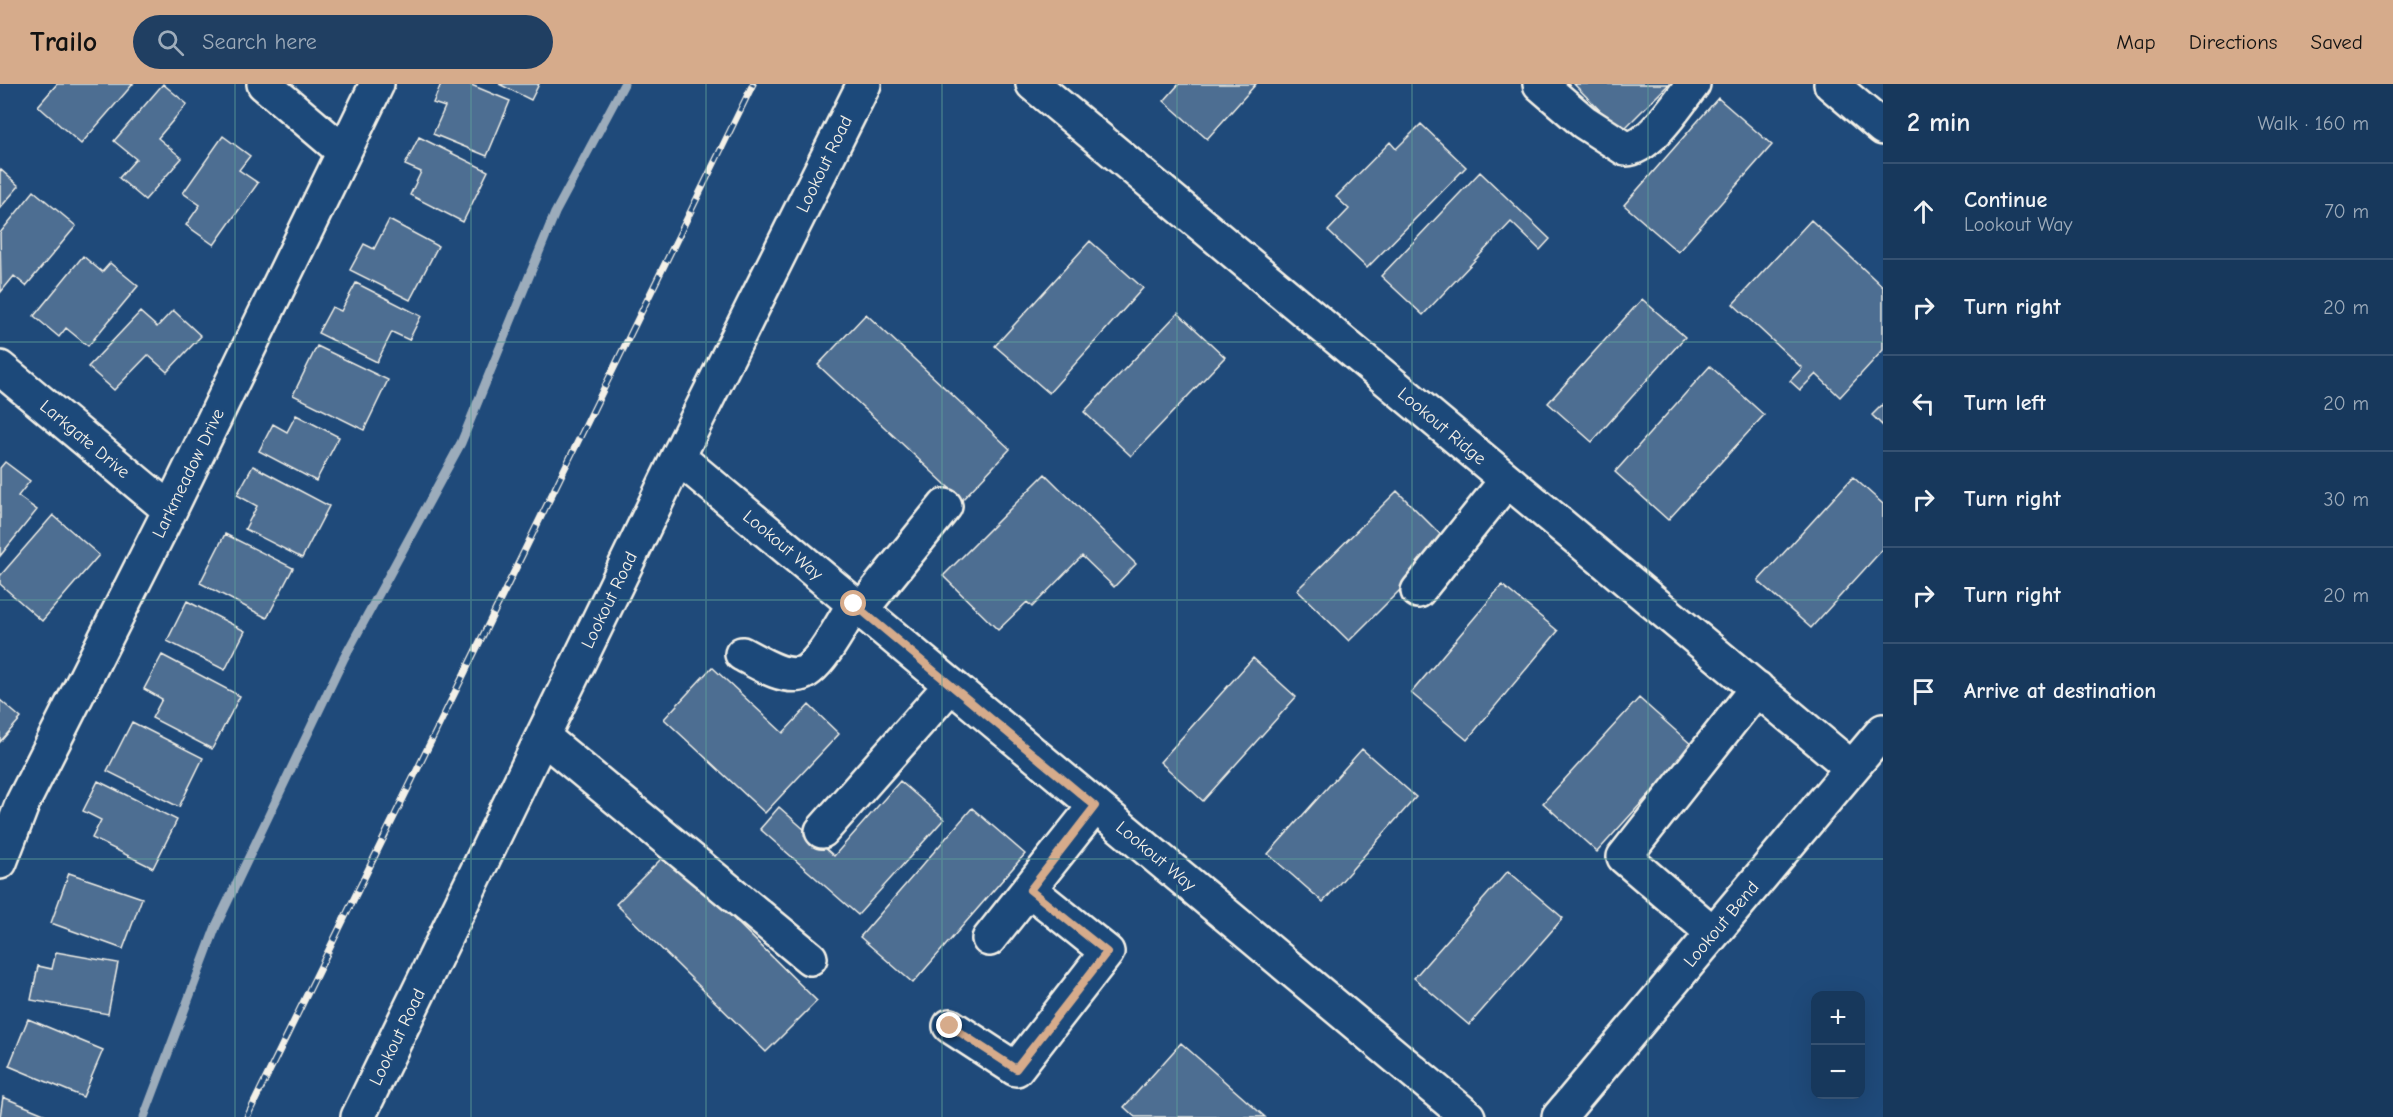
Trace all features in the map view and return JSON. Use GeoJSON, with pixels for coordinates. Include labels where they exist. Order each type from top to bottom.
{"type":"FeatureCollection","features":[{"type":"Feature","properties":{"kind":"street"},"geometry":{"type":"LineString","coordinates":[[264,84],[344,152]]}},
{"type":"Feature","properties":{"kind":"street","name":"Larkmeadow Drive"},"geometry":{"type":"LineString","coordinates":[[0,862],[22,802],[170,510],[377,84]]}},
{"type":"Feature","properties":{"kind":"street","name":"Lookout Road"},"geometry":{"type":"LineString","coordinates":[[358,1117],[678,457],[864,84]]}},
{"type":"Feature","properties":{"kind":"street","name":"Lookout Ridge"},"geometry":{"type":"LineString","coordinates":[[1033,84],[1852,768]]}},
{"type":"Feature","properties":{"kind":"street"},"geometry":{"type":"LineString","coordinates":[[1540,84],[1584,122],[1626,149],[1634,148],[1646,141],[1693,84]]}},
{"type":"Feature","properties":{"kind":"street"},"geometry":{"type":"LineString","coordinates":[[1831,84],[1883,127]]}},
{"type":"Feature","properties":{"kind":"street","name":"Larkgate Drive"},"geometry":{"type":"LineString","coordinates":[[0,368],[170,510]]}},
{"type":"Feature","properties":{"kind":"street","name":"Lookout Way"},"geometry":{"type":"LineString","coordinates":[[678,457],[1468,1117]]}},
{"type":"Feature","properties":{"kind":"street"},"geometry":{"type":"LineString","coordinates":[[1418,591],[1507,480]]}},
{"type":"Feature","properties":{"kind":"street"},"geometry":{"type":"LineString","coordinates":[[742,654],[778,672],[800,675],[813,667],[858,607],[945,506]]}},
{"type":"Feature","properties":{"kind":"street"},"geometry":{"type":"LineString","coordinates":[[822,831],[951,685]]}},
{"type":"Feature","properties":{"kind":"street"},"geometry":{"type":"LineString","coordinates":[[1713,933],[1624,857],[1756,688]]}},
{"type":"Feature","properties":{"kind":"street","name":"Lookout Bend"},"geometry":{"type":"LineString","coordinates":[[1559,1117],[1883,731]]}},
{"type":"Feature","properties":{"kind":"street"},"geometry":{"type":"LineString","coordinates":[[543,736],[810,958]]}},
{"type":"Feature","properties":{"kind":"street"},"geometry":{"type":"LineString","coordinates":[[989,939],[1095,806]]}},
{"type":"Feature","properties":{"kind":"street"},"geometry":{"type":"LineString","coordinates":[[950,1026],[1016,1069],[1107,952],[1030,890]]}},
{"type":"Feature","properties":{"kind":"building"},"geometry":{"type":"Polygon","coordinates":[[[57,84],[133,84],[81,144],[38,106],[57,84]]]}},
{"type":"Feature","properties":{"kind":"building"},"geometry":{"type":"Polygon","coordinates":[[[163,84],[187,104],[158,138],[182,158],[145,200],[119,178],[136,159],[114,141],[163,84]]]}},
{"type":"Feature","properties":{"kind":"building"},"geometry":{"type":"Polygon","coordinates":[[[441,84],[469,84],[510,101],[487,156],[433,134],[445,107],[433,103],[441,84]]]}},
{"type":"Feature","properties":{"kind":"building"},"geometry":{"type":"Polygon","coordinates":[[[499,84],[539,84],[531,100],[499,84]]]}},
{"type":"Feature","properties":{"kind":"building"},"geometry":{"type":"Polygon","coordinates":[[[1179,84],[1256,84],[1207,139],[1164,101],[1179,84]]]}},
{"type":"Feature","properties":{"kind":"building"},"geometry":{"type":"Polygon","coordinates":[[[1574,84],[1669,84],[1621,132],[1574,84]]]}},
{"type":"Feature","properties":{"kind":"building"},"geometry":{"type":"Polygon","coordinates":[[[1718,98],[1772,145],[1678,252],[1624,205],[1718,98]]]}},
{"type":"Feature","properties":{"kind":"building"},"geometry":{"type":"Polygon","coordinates":[[[1421,124],[1466,167],[1367,268],[1328,231],[1349,209],[1336,197],[1390,142],[1396,149],[1421,124]]]}},
{"type":"Feature","properties":{"kind":"building"},"geometry":{"type":"Polygon","coordinates":[[[223,136],[250,156],[239,170],[258,183],[214,245],[186,225],[200,205],[183,193],[223,136]]]}},
{"type":"Feature","properties":{"kind":"building"},"geometry":{"type":"Polygon","coordinates":[[[419,137],[488,171],[463,222],[410,195],[421,172],[405,165],[419,137]]]}},
{"type":"Feature","properties":{"kind":"building"},"geometry":{"type":"Polygon","coordinates":[[[0,169],[19,186],[0,208],[0,169]]]}},
{"type":"Feature","properties":{"kind":"building"},"geometry":{"type":"Polygon","coordinates":[[[1480,172],[1550,239],[1540,250],[1511,222],[1423,315],[1381,276],[1480,172]]]}},
{"type":"Feature","properties":{"kind":"building"},"geometry":{"type":"Polygon","coordinates":[[[34,191],[76,226],[26,286],[14,276],[1,292],[0,233],[34,191]]]}},
{"type":"Feature","properties":{"kind":"building"},"geometry":{"type":"Polygon","coordinates":[[[389,220],[438,246],[410,300],[350,270],[364,244],[374,249],[389,220]]]}},
{"type":"Feature","properties":{"kind":"building"},"geometry":{"type":"Polygon","coordinates":[[[1811,220],[1883,287],[1883,350],[1840,397],[1816,374],[1800,390],[1790,381],[1802,368],[1733,304],[1811,220]]]}},
{"type":"Feature","properties":{"kind":"building"},"geometry":{"type":"Polygon","coordinates":[[[1090,241],[1143,288],[1049,393],[995,346],[1090,241]]]}},
{"type":"Feature","properties":{"kind":"building"},"geometry":{"type":"Polygon","coordinates":[[[83,256],[102,272],[110,263],[138,286],[88,346],[66,328],[59,337],[34,316],[83,256]]]}},
{"type":"Feature","properties":{"kind":"building"},"geometry":{"type":"Polygon","coordinates":[[[356,283],[421,316],[409,340],[392,332],[377,362],[318,333],[332,307],[341,311],[356,283]]]}},
{"type":"Feature","properties":{"kind":"building"},"geometry":{"type":"Polygon","coordinates":[[[1642,299],[1685,337],[1592,442],[1548,403],[1642,299]]]}},
{"type":"Feature","properties":{"kind":"building"},"geometry":{"type":"Polygon","coordinates":[[[173,310],[201,336],[167,372],[148,355],[114,390],[88,367],[140,312],[157,327],[173,310]]]}},
{"type":"Feature","properties":{"kind":"building"},"geometry":{"type":"Polygon","coordinates":[[[1178,313],[1225,357],[1131,456],[1084,412],[1178,313]]]}},
{"type":"Feature","properties":{"kind":"building"},"geometry":{"type":"Polygon","coordinates":[[[866,314],[1010,449],[962,500],[818,365],[866,314]]]}},
{"type":"Feature","properties":{"kind":"building"},"geometry":{"type":"Polygon","coordinates":[[[317,346],[388,380],[364,430],[293,395],[317,346]]]}},
{"type":"Feature","properties":{"kind":"building"},"geometry":{"type":"Polygon","coordinates":[[[1710,366],[1764,415],[1668,520],[1615,472],[1710,366]]]}},
{"type":"Feature","properties":{"kind":"building"},"geometry":{"type":"Polygon","coordinates":[[[1883,404],[1883,426],[1872,415],[1883,404]]]}},
{"type":"Feature","properties":{"kind":"building"},"geometry":{"type":"Polygon","coordinates":[[[296,415],[339,437],[316,481],[259,451],[273,424],[287,432],[296,415]]]}},
{"type":"Feature","properties":{"kind":"building"},"geometry":{"type":"Polygon","coordinates":[[[5,462],[30,481],[18,496],[37,510],[0,556],[0,468],[5,462]]]}},
{"type":"Feature","properties":{"kind":"building"},"geometry":{"type":"Polygon","coordinates":[[[253,466],[329,506],[302,558],[245,529],[257,506],[237,495],[253,466]]]}},
{"type":"Feature","properties":{"kind":"building"},"geometry":{"type":"Polygon","coordinates":[[[1045,474],[1136,564],[1114,587],[1082,556],[1032,607],[1027,602],[998,630],[943,576],[1045,474]]]}},
{"type":"Feature","properties":{"kind":"building"},"geometry":{"type":"Polygon","coordinates":[[[1853,477],[1883,504],[1883,549],[1811,628],[1758,581],[1853,477]]]}},
{"type":"Feature","properties":{"kind":"building"},"geometry":{"type":"Polygon","coordinates":[[[1397,491],[1448,542],[1349,641],[1297,590],[1397,491]]]}},
{"type":"Feature","properties":{"kind":"building"},"geometry":{"type":"Polygon","coordinates":[[[53,515],[99,555],[42,621],[0,584],[0,576],[53,515]]]}},
{"type":"Feature","properties":{"kind":"building"},"geometry":{"type":"Polygon","coordinates":[[[225,534],[293,568],[267,618],[200,583],[225,534]]]}},
{"type":"Feature","properties":{"kind":"building"},"geometry":{"type":"Polygon","coordinates":[[[1502,585],[1558,631],[1467,740],[1411,693],[1502,585]]]}},
{"type":"Feature","properties":{"kind":"building"},"geometry":{"type":"Polygon","coordinates":[[[187,601],[245,631],[225,670],[167,641],[187,601]]]}},
{"type":"Feature","properties":{"kind":"building"},"geometry":{"type":"Polygon","coordinates":[[[162,655],[240,696],[212,749],[152,718],[162,699],[144,689],[162,655]]]}},
{"type":"Feature","properties":{"kind":"building"},"geometry":{"type":"Polygon","coordinates":[[[1253,658],[1296,697],[1203,801],[1160,762],[1253,658]]]}},
{"type":"Feature","properties":{"kind":"building"},"geometry":{"type":"Polygon","coordinates":[[[712,667],[783,733],[809,705],[839,734],[765,813],[664,719],[712,667]]]}},
{"type":"Feature","properties":{"kind":"building"},"geometry":{"type":"Polygon","coordinates":[[[1639,698],[1693,746],[1597,852],[1543,803],[1639,698]]]}},
{"type":"Feature","properties":{"kind":"building"},"geometry":{"type":"Polygon","coordinates":[[[0,700],[21,718],[0,742],[0,700]]]}},
{"type":"Feature","properties":{"kind":"building"},"geometry":{"type":"Polygon","coordinates":[[[132,722],[203,758],[179,807],[107,771],[132,722]]]}},
{"type":"Feature","properties":{"kind":"building"},"geometry":{"type":"Polygon","coordinates":[[[1362,749],[1416,797],[1323,902],[1268,854],[1362,749]]]}},
{"type":"Feature","properties":{"kind":"building"},"geometry":{"type":"Polygon","coordinates":[[[98,781],[177,820],[153,868],[92,838],[101,820],[83,811],[98,781]]]}},
{"type":"Feature","properties":{"kind":"building"},"geometry":{"type":"Polygon","coordinates":[[[900,781],[944,819],[858,915],[760,829],[779,807],[834,856],[900,781]]]}},
{"type":"Feature","properties":{"kind":"building"},"geometry":{"type":"Polygon","coordinates":[[[972,808],[1025,854],[913,983],[860,937],[972,808]]]}},
{"type":"Feature","properties":{"kind":"building"},"geometry":{"type":"Polygon","coordinates":[[[667,853],[817,1001],[766,1052],[616,904],[667,853]]]}},
{"type":"Feature","properties":{"kind":"building"},"geometry":{"type":"Polygon","coordinates":[[[1508,871],[1563,918],[1469,1025],[1414,978],[1508,871]]]}},
{"type":"Feature","properties":{"kind":"building"},"geometry":{"type":"Polygon","coordinates":[[[69,873],[142,898],[123,949],[51,923],[69,873]]]}},
{"type":"Feature","properties":{"kind":"building"},"geometry":{"type":"Polygon","coordinates":[[[56,952],[118,963],[108,1014],[31,1000],[38,966],[52,969],[56,952]]]}},
{"type":"Feature","properties":{"kind":"building"},"geometry":{"type":"Polygon","coordinates":[[[28,1019],[103,1050],[83,1097],[9,1066],[28,1019]]]}},
{"type":"Feature","properties":{"kind":"building"},"geometry":{"type":"Polygon","coordinates":[[[1181,1043],[1265,1117],[1135,1117],[1124,1107],[1181,1043]]]}},
{"type":"Feature","properties":{"kind":"building"},"geometry":{"type":"Polygon","coordinates":[[[3,1097],[51,1117],[0,1117],[3,1097]]]}},
{"type":"Feature","properties":{"kind":"waterway"},"geometry":{"type":"LineString","coordinates":[[144,1117],[216,926],[344,658],[461,443],[555,213],[624,84]]}},
{"type":"Feature","properties":{"kind":"railway"},"geometry":{"type":"LineString","coordinates":[[247,1117],[753,84]]}},
{"type":"Feature","properties":{"kind":"route"},"geometry":{"type":"LineString","coordinates":[[854,604],[1095,806],[1030,890],[1107,952],[1016,1069],[950,1026]]}}]}
